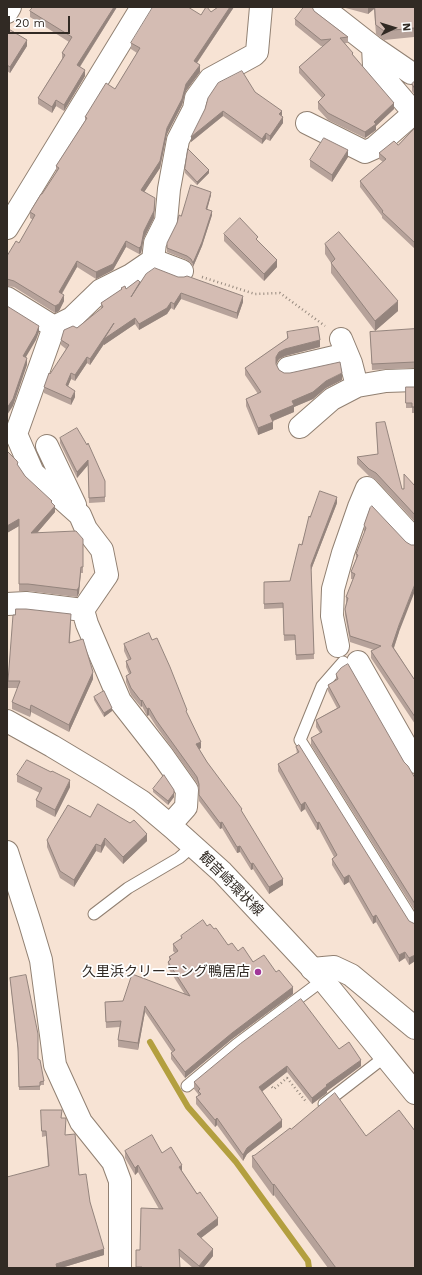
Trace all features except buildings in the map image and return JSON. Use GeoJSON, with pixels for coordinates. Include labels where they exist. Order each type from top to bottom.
{"type":"FeatureCollection","features":[{"type":"Feature","properties":{"kind":"street"},"geometry":{"type":"LineString","coordinates":[[7,12],[10,7]]}},
{"type":"Feature","properties":{"kind":"street"},"geometry":{"type":"LineString","coordinates":[[7,228],[142,7]]}},
{"type":"Feature","properties":{"kind":"street"},"geometry":{"type":"LineString","coordinates":[[80,515],[33,473],[16,434],[54,328],[72,318],[101,290],[130,275],[153,260],[155,244],[166,221],[169,188],[178,140],[194,109],[196,98],[210,79],[257,52],[261,7]]}},
{"type":"Feature","properties":{"kind":"street"},"geometry":{"type":"LineString","coordinates":[[322,7],[411,73],[415,73]]}},
{"type":"Feature","properties":{"kind":"street"},"geometry":{"type":"LineString","coordinates":[[307,123],[366,152],[374,148],[415,113],[374,66],[373,46]]}},
{"type":"Feature","properties":{"kind":"street"},"geometry":{"type":"LineString","coordinates":[[153,260],[182,271]]}},
{"type":"Feature","properties":{"kind":"street"},"geometry":{"type":"LineString","coordinates":[[7,298],[54,328]]}},
{"type":"Feature","properties":{"kind":"street"},"geometry":{"type":"LineString","coordinates":[[288,368],[344,346],[357,386]]}},
{"type":"Feature","properties":{"kind":"street"},"geometry":{"type":"LineString","coordinates":[[300,427],[332,399],[357,386],[386,380],[415,380]]}},
{"type":"Feature","properties":{"kind":"street"},"geometry":{"type":"LineString","coordinates":[[47,446],[86,529],[102,550],[107,575],[83,610]]}},
{"type":"Feature","properties":{"kind":"street"},"geometry":{"type":"LineString","coordinates":[[415,540],[367,488],[345,546],[333,589],[332,616],[346,657],[415,762]]}},
{"type":"Feature","properties":{"kind":"street"},"geometry":{"type":"LineString","coordinates":[[7,604],[26,603],[83,610]]}},
{"type":"Feature","properties":{"kind":"street"},"geometry":{"type":"LineString","coordinates":[[83,610],[87,624],[120,701],[164,756],[187,790],[186,807],[170,825]]}},
{"type":"Feature","properties":{"kind":"street","name":"観音崎環状線"},"geometry":{"type":"LineString","coordinates":[[7,721],[102,776],[141,802],[170,825],[222,872],[318,975],[415,1093]]}},
{"type":"Feature","properties":{"kind":"street"},"geometry":{"type":"LineString","coordinates":[[7,852],[41,960],[55,1065],[80,1122],[113,1162],[120,1181],[120,1268]]}},
{"type":"Feature","properties":{"kind":"street"},"geometry":{"type":"LineString","coordinates":[[318,975],[334,967],[351,975],[415,1028]]}},
{"type":"Feature","properties":{"kind":"lane"},"geometry":{"type":"LineString","coordinates":[[346,657],[322,686],[300,740],[415,924]]}},
{"type":"Feature","properties":{"kind":"lane"},"geometry":{"type":"LineString","coordinates":[[94,914],[128,888],[179,858],[193,846]]}},
{"type":"Feature","properties":{"kind":"lane"},"geometry":{"type":"LineString","coordinates":[[187,1086],[318,975]]}},
{"type":"Feature","properties":{"kind":"lane"},"geometry":{"type":"LineString","coordinates":[[314,1112],[386,1056]]}},
{"type":"Feature","properties":{"kind":"path"},"geometry":{"type":"LineString","coordinates":[[182,271],[255,294],[280,293],[344,346]]}},
{"type":"Feature","properties":{"kind":"path"},"geometry":{"type":"LineString","coordinates":[[269,1084],[274,1089],[287,1078],[314,1112]]}},
{"type":"Feature","properties":{"kind":"waterway"},"geometry":{"type":"LineString","coordinates":[[150,1042],[188,1107],[236,1162],[308,1261],[309,1268]]}},
{"type":"Feature","properties":{"kind":"place","name":"久里浜クリーニング鴨居店"},"geometry":{"type":"Point","coordinates":[258,972]}}]}
